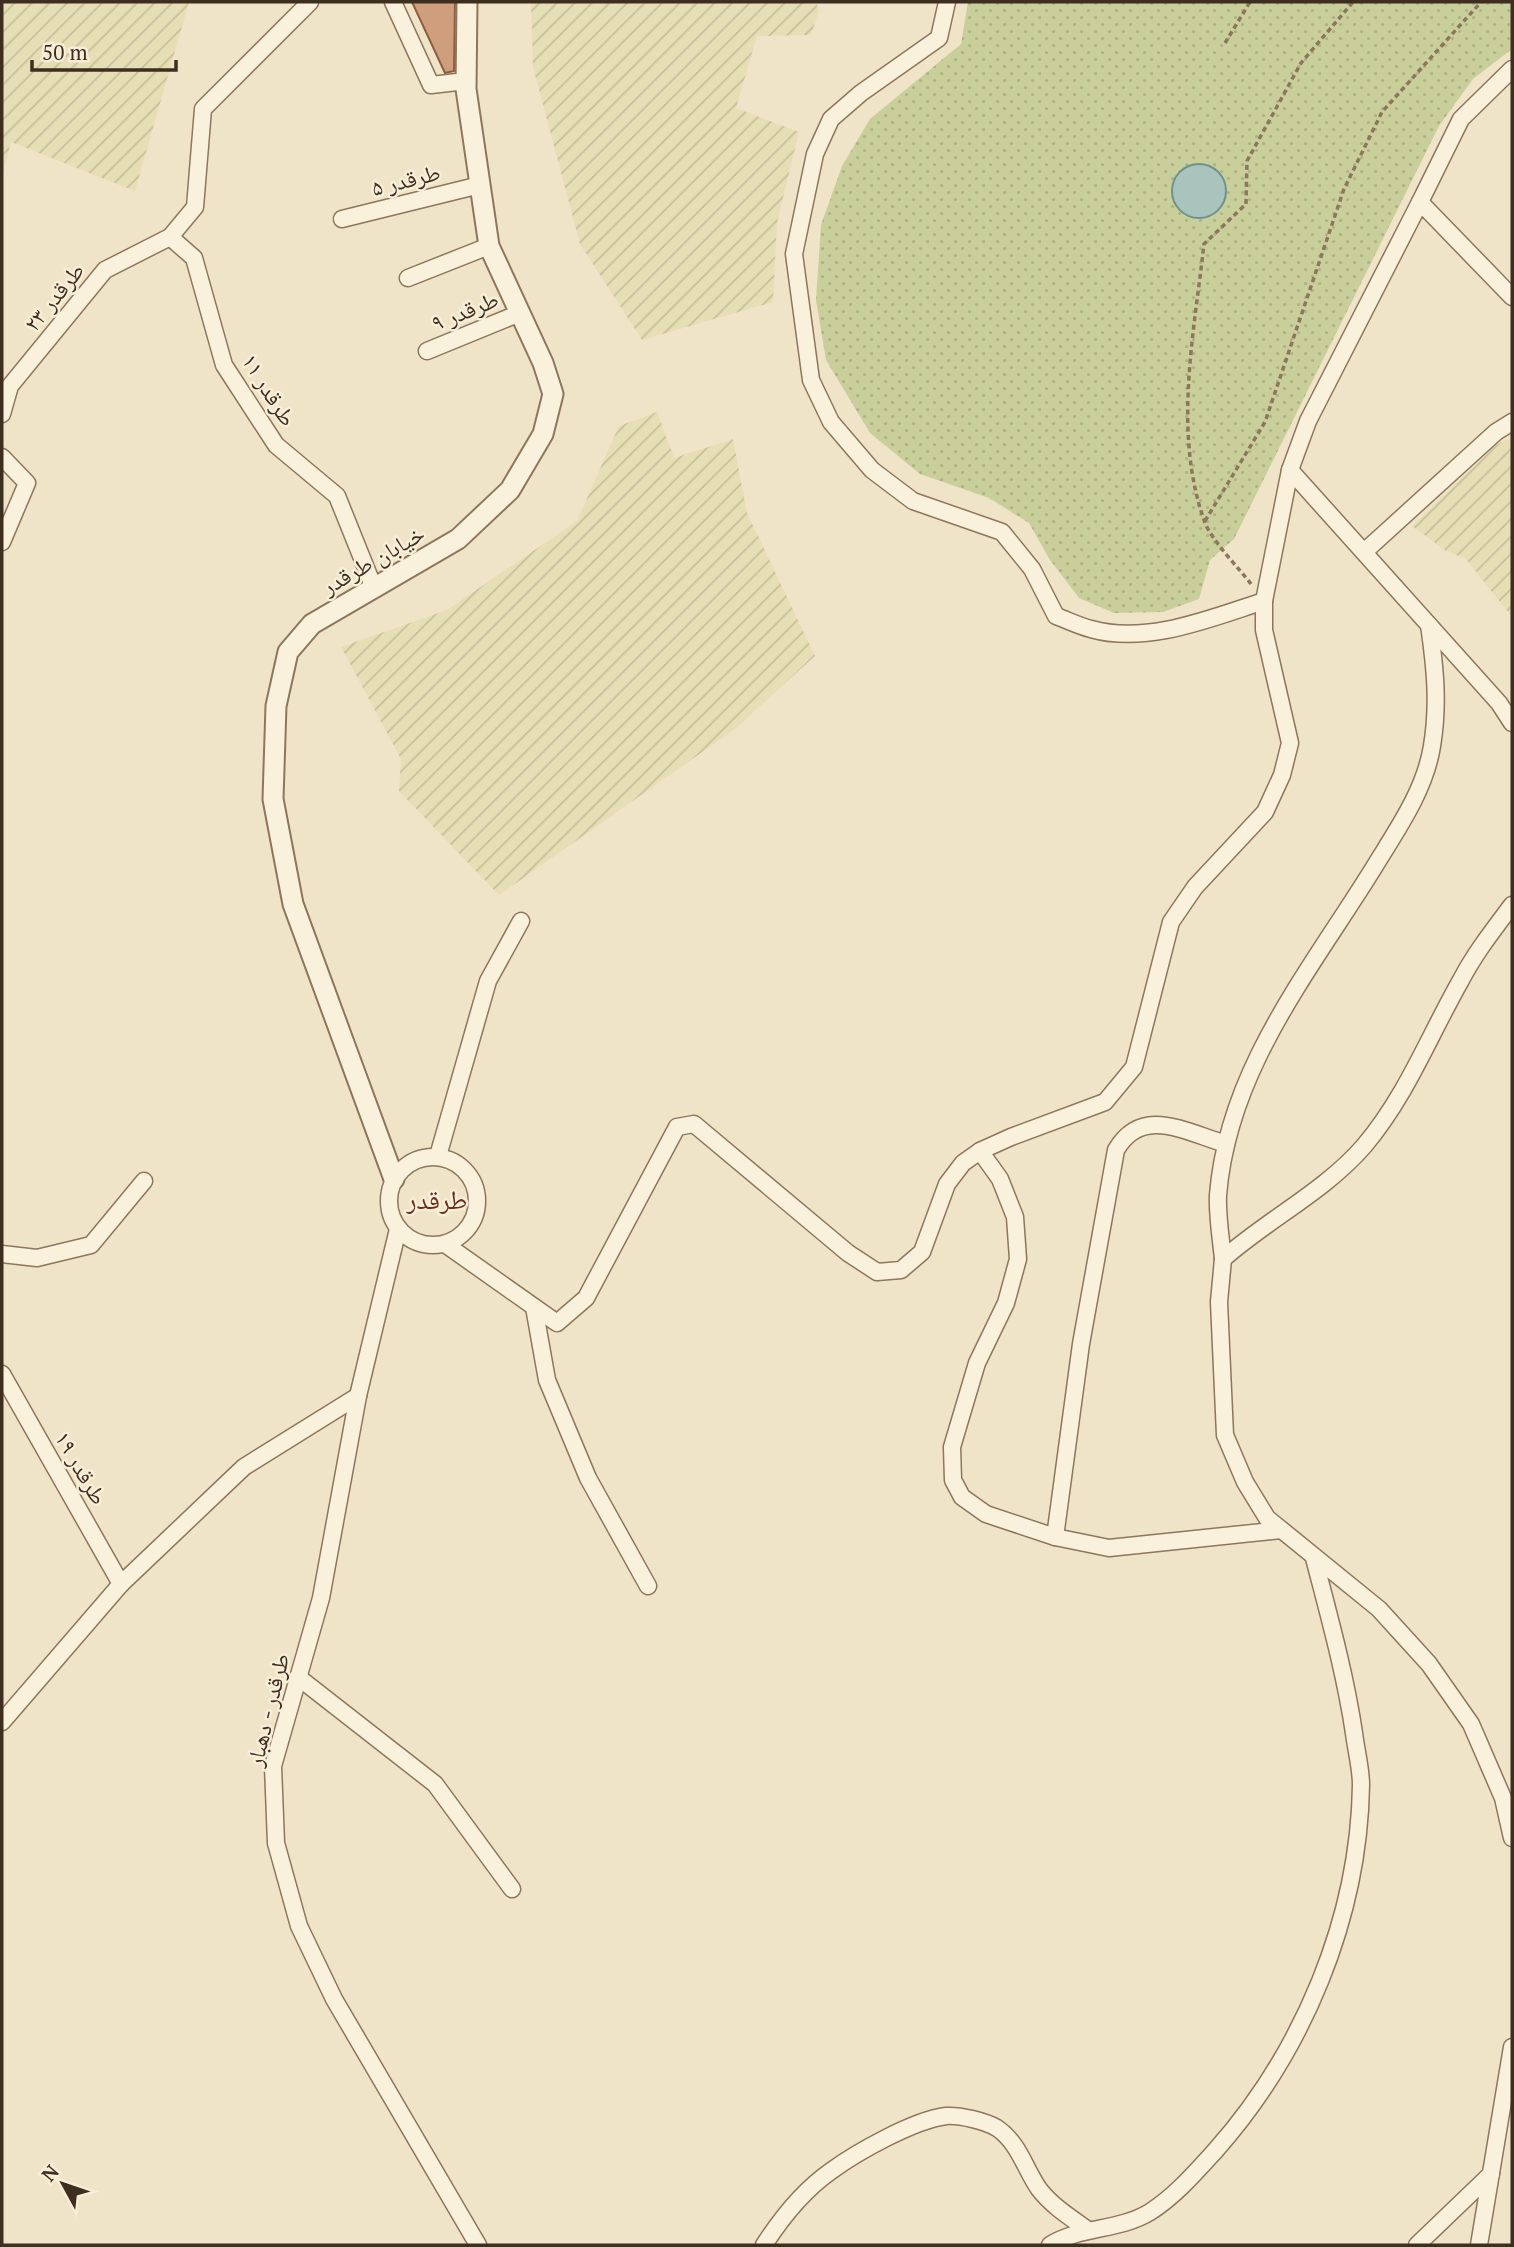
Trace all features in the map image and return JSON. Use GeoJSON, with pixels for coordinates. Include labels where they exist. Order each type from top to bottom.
{"type":"FeatureCollection","features":[{"type":"Feature","properties":{"kind":"street"},"geometry":{"type":"LineString","coordinates":[[170,237],[195,206],[203,108],[310,2]]}},
{"type":"Feature","properties":{"kind":"street"},"geometry":{"type":"LineString","coordinates":[[393,2],[431,85],[466,81]]}},
{"type":"Feature","properties":{"kind":"street","name":"خیابان طرقدر"},"geometry":{"type":"LineString","coordinates":[[394,1179],[293,904],[273,799],[276,706],[288,652],[312,624],[458,539],[510,490],[542,434],[553,394],[489,246],[466,81],[467,2]]}},
{"type":"Feature","properties":{"kind":"street"},"geometry":{"type":"LineString","coordinates":[[947,2],[939,38],[861,93],[831,119],[816,154],[794,254],[811,380],[831,422],[872,470],[912,501],[1002,532],[1032,569],[1056,616],[1093,630],[1142,632],[1194,624],[1264,601]]}},
{"type":"Feature","properties":{"kind":"street"},"geometry":{"type":"LineString","coordinates":[[446,1244],[557,1324],[586,1298],[677,1127],[694,1124],[848,1253],[877,1272],[901,1270],[922,1252],[947,1184],[963,1163],[980,1151],[1105,1102],[1134,1067],[1171,922],[1195,887],[1265,812],[1282,775],[1290,743],[1264,630],[1264,601],[1290,470],[1308,421],[1461,119],[1512,69]]}},
{"type":"Feature","properties":{"kind":"street","name":"طرقدر ۵"},"geometry":{"type":"LineString","coordinates":[[342,219],[480,185]]}},
{"type":"Feature","properties":{"kind":"street"},"geometry":{"type":"LineString","coordinates":[[1420,202],[1512,297]]}},
{"type":"Feature","properties":{"kind":"street","name":"طرقدر ۲۳"},"geometry":{"type":"LineString","coordinates":[[2,414],[10,386],[105,270],[170,237]]}},
{"type":"Feature","properties":{"kind":"street","name":"طرقدر ۱۱"},"geometry":{"type":"LineString","coordinates":[[170,237],[194,258],[224,365],[276,445],[337,496],[374,588]]}},
{"type":"Feature","properties":{"kind":"street"},"geometry":{"type":"LineString","coordinates":[[408,278],[489,246]]}},
{"type":"Feature","properties":{"kind":"street","name":"طرقدر ۹"},"geometry":{"type":"LineString","coordinates":[[427,351],[520,313]]}},
{"type":"Feature","properties":{"kind":"street"},"geometry":{"type":"LineString","coordinates":[[1364,552],[1496,432],[1512,422]]}},
{"type":"Feature","properties":{"kind":"street"},"geometry":{"type":"LineString","coordinates":[[2,457],[27,483],[2,542]]}},
{"type":"Feature","properties":{"kind":"street"},"geometry":{"type":"LineString","coordinates":[[1290,470],[1499,703],[1512,723]]}},
{"type":"Feature","properties":{"kind":"street"},"geometry":{"type":"LineString","coordinates":[[1429,625],[1438,689],[1432,748],[1412,806],[1277,1018],[1248,1075],[1232,1117],[1218,1197],[1223,1259],[1219,1302],[1225,1435],[1245,1482],[1267,1518],[1379,1609],[1429,1664],[1471,1724],[1503,1798],[1512,1838]]}},
{"type":"Feature","properties":{"kind":"street"},"geometry":{"type":"LineString","coordinates":[[1223,1259],[1246,1238],[1303,1202],[1363,1147],[1409,1084],[1461,979],[1512,905]]}},
{"type":"Feature","properties":{"kind":"street"},"geometry":{"type":"LineString","coordinates":[[438,1156],[488,981],[521,921]]}},
{"type":"Feature","properties":{"kind":"street"},"geometry":{"type":"LineString","coordinates":[[1055,1537],[1081,1344],[1116,1150],[1126,1133],[1142,1125],[1162,1126],[1226,1144]]}},
{"type":"Feature","properties":{"kind":"street"},"geometry":{"type":"LineString","coordinates":[[980,1151],[1000,1179],[1015,1217],[1018,1259],[1006,1303],[977,1363],[952,1447],[953,1480],[962,1497],[986,1514],[1055,1537],[1109,1548],[1281,1530]]}},
{"type":"Feature","properties":{"kind":"street"},"geometry":{"type":"LineString","coordinates":[[438,1156],[455,1161],[468,1172],[477,1197],[472,1222],[461,1236],[446,1244],[428,1245],[411,1240],[398,1229],[390,1213],[388,1196],[394,1179],[405,1166],[420,1158],[438,1156]]}},
{"type":"Feature","properties":{"kind":"street"},"geometry":{"type":"LineString","coordinates":[[2,1254],[37,1258],[91,1245],[144,1181]]}},
{"type":"Feature","properties":{"kind":"street","name":"طرقدر - دهبار"},"geometry":{"type":"LineString","coordinates":[[398,1229],[358,1396],[321,1598],[273,1766],[276,1843],[299,1926],[334,2000],[478,2245]]}},
{"type":"Feature","properties":{"kind":"street"},"geometry":{"type":"LineString","coordinates":[[534,1307],[552,1392],[588,1478],[648,1586]]}},
{"type":"Feature","properties":{"kind":"street","name":"طرقدر ۱۹"},"geometry":{"type":"LineString","coordinates":[[2,1374],[121,1584]]}},
{"type":"Feature","properties":{"kind":"street"},"geometry":{"type":"LineString","coordinates":[[2,1722],[121,1584],[244,1467],[358,1396]]}},
{"type":"Feature","properties":{"kind":"street"},"geometry":{"type":"LineString","coordinates":[[1050,2245],[1063,2237],[1130,2222],[1150,2212],[1186,2184],[1237,2126],[1278,2069],[1318,1987],[1349,1888],[1361,1784],[1346,1681],[1314,1558]]}},
{"type":"Feature","properties":{"kind":"street"},"geometry":{"type":"LineString","coordinates":[[298,1677],[435,1784],[512,1889]]}},
{"type":"Feature","properties":{"kind":"street"},"geometry":{"type":"LineString","coordinates":[[1479,2245],[1512,2047]]}},
{"type":"Feature","properties":{"kind":"street"},"geometry":{"type":"LineString","coordinates":[[764,2245],[782,2216],[831,2171],[902,2131],[946,2116],[968,2118],[997,2128],[1022,2154],[1039,2188],[1058,2208],[1088,2230]]}},
{"type":"Feature","properties":{"kind":"street"},"geometry":{"type":"LineString","coordinates":[[1417,2245],[1490,2174]]}},
{"type":"Feature","properties":{"kind":"path"},"geometry":{"type":"LineString","coordinates":[[1225,43],[1250,2]]}},
{"type":"Feature","properties":{"kind":"path"},"geometry":{"type":"LineString","coordinates":[[1264,601],[1204,523],[1192,468],[1188,386],[1204,244],[1246,204],[1247,161],[1301,63],[1353,2]]}},
{"type":"Feature","properties":{"kind":"path"},"geometry":{"type":"LineString","coordinates":[[1204,523],[1265,422],[1344,189],[1382,112],[1426,59],[1481,2]]}},
{"type":"Feature","properties":{"kind":"shaded area"},"geometry":{"type":"Polygon","coordinates":[[[2,2],[189,2],[135,191],[11,142],[2,176],[2,2]]]}},
{"type":"Feature","properties":{"kind":"shaded area"},"geometry":{"type":"Polygon","coordinates":[[[531,2],[816,2],[819,11],[811,35],[757,36],[736,108],[799,132],[777,223],[773,302],[642,340],[580,244],[533,67],[531,2]]]}},
{"type":"Feature","properties":{"kind":"shaded area"},"geometry":{"type":"Polygon","coordinates":[[[657,412],[674,458],[733,439],[747,513],[815,656],[735,729],[499,895],[399,791],[401,759],[341,647],[447,610],[577,521],[619,426],[657,412]]]}},
{"type":"Feature","properties":{"kind":"shaded area"},"geometry":{"type":"Polygon","coordinates":[[[1512,437],[1512,617],[1466,559],[1446,551],[1412,526],[1496,445],[1512,437]]]}},
{"type":"Feature","properties":{"kind":"green space"},"geometry":{"type":"Polygon","coordinates":[[[968,2],[1512,2],[1512,49],[1473,79],[1439,126],[1234,539],[1210,560],[1199,599],[1163,612],[1114,613],[1079,598],[1050,560],[1029,523],[989,498],[920,474],[870,433],[826,360],[816,300],[821,225],[842,166],[870,119],[961,44],[968,2]]]}},
{"type":"Feature","properties":{"kind":"water"},"geometry":{"type":"Polygon","coordinates":[[[1199,164],[1218,172],[1226,191],[1218,210],[1199,218],[1180,210],[1172,191],[1180,172],[1199,164]]]}},
{"type":"Feature","properties":{"kind":"building"},"geometry":{"type":"Polygon","coordinates":[[[412,2],[455,2],[454,71],[445,73],[412,2]]]}},
{"type":"Feature","properties":{"kind":"district","name":"طرقدر"},"geometry":{"type":"Point","coordinates":[437,1200]}}]}
